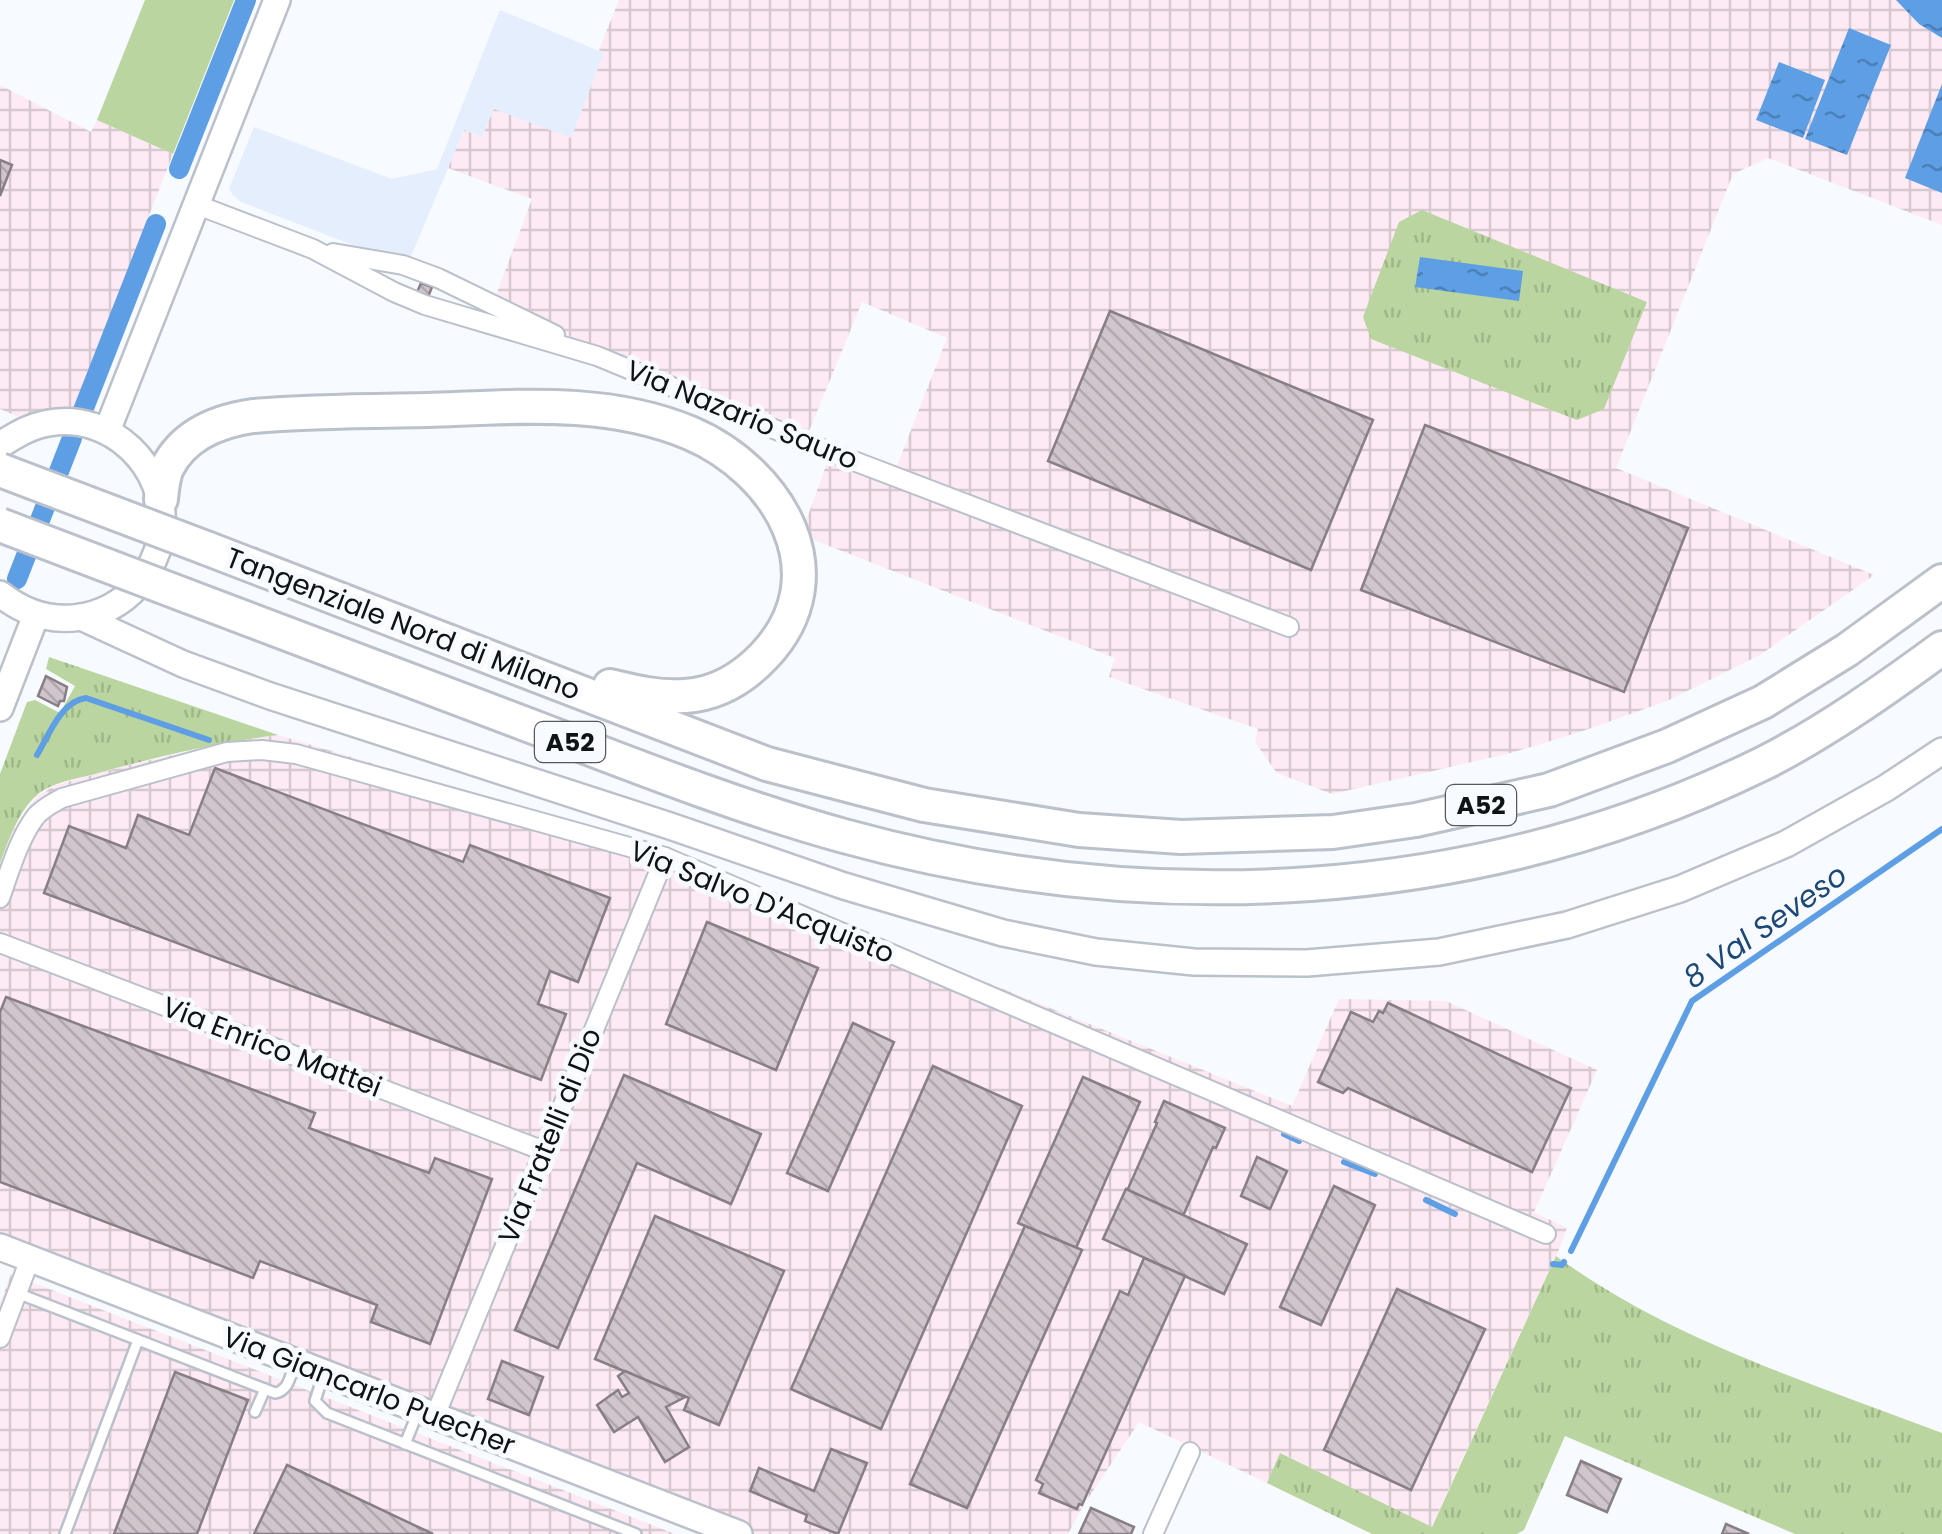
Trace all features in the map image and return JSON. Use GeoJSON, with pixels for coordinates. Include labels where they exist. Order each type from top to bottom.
{"type":"FeatureCollection","features":[{"type":"Feature","properties":{"kind":"highway"},"geometry":{"type":"LineString","coordinates":[[160,500],[165,470],[182,447],[196,434],[233,418],[590,408],[639,417],[690,433],[743,465],[780,510],[800,564],[798,597],[774,645],[739,678],[711,691],[682,697],[639,694],[364,609]]}},
{"type":"Feature","properties":{"kind":"highway","name":"Tangenziale Nord di Milano"},"geometry":{"type":"LineString","coordinates":[[0,470],[768,764],[924,806],[1079,830],[1180,837],[1333,832],[1416,820],[1549,790],[1667,746],[1764,702],[1847,650],[1942,580]]}},
{"type":"Feature","properties":{"kind":"highway","name":"Tangenziale Nord di Milano"},"geometry":{"type":"LineString","coordinates":[[0,525],[712,795],[846,836],[961,863],[1068,881],[1218,888],[1354,882],[1478,862],[1549,845],[1658,808],[1765,762],[1878,695],[1942,648]]}},
{"type":"Feature","properties":{"kind":"main road"},"geometry":{"type":"LineString","coordinates":[[107,432],[277,0]]}},
{"type":"Feature","properties":{"kind":"main road"},"geometry":{"type":"LineString","coordinates":[[0,445],[24,430],[51,422],[80,423],[107,432],[132,448],[150,472],[160,500],[162,529],[156,556],[142,580],[122,600],[103,611],[81,618],[36,615],[0,594]]}},
{"type":"Feature","properties":{"kind":"main road"},"geometry":{"type":"LineString","coordinates":[[122,600],[122,620],[133,638],[145,646]]}},
{"type":"Feature","properties":{"kind":"main road"},"geometry":{"type":"LineString","coordinates":[[0,708],[36,615]]}},
{"type":"Feature","properties":{"kind":"main road"},"geometry":{"type":"LineString","coordinates":[[81,618],[183,664],[270,696],[844,886],[1003,933],[1096,952],[1194,962],[1306,963],[1440,952],[1567,925],[1680,888],[1786,844],[1886,788],[1942,751]]}},
{"type":"Feature","properties":{"kind":"main road","name":"Via Giancarlo Puecher"},"geometry":{"type":"LineString","coordinates":[[0,1247],[739,1534]]}},
{"type":"Feature","properties":{"kind":"street","name":"Via Nazario Sauro"},"geometry":{"type":"LineString","coordinates":[[195,204],[313,250],[425,305],[597,356],[825,450],[1289,627]]}},
{"type":"Feature","properties":{"kind":"street"},"geometry":{"type":"LineString","coordinates":[[313,250],[403,266],[438,278],[597,356]]}},
{"type":"Feature","properties":{"kind":"street","name":"Via Salvo D'Acquisto"},"geometry":{"type":"LineString","coordinates":[[0,898],[36,816],[62,798],[226,752],[262,750],[296,754],[665,856],[1546,1234]]}},
{"type":"Feature","properties":{"kind":"street","name":"Via Fratelli di Dio"},"geometry":{"type":"LineString","coordinates":[[427,1413],[544,1151],[665,856]]}},
{"type":"Feature","properties":{"kind":"street","name":"Via Enrico Mattei"},"geometry":{"type":"LineString","coordinates":[[0,943],[544,1151]]}},
{"type":"Feature","properties":{"kind":"street"},"geometry":{"type":"LineString","coordinates":[[0,1338],[30,1259]]}},
{"type":"Feature","properties":{"kind":"street"},"geometry":{"type":"LineString","coordinates":[[1153,1534],[1190,1452]]}},
{"type":"Feature","properties":{"kind":"lane"},"geometry":{"type":"LineString","coordinates":[[17,1294],[275,1393],[286,1386],[296,1362]]}},
{"type":"Feature","properties":{"kind":"lane"},"geometry":{"type":"LineString","coordinates":[[65,1534],[138,1340]]}},
{"type":"Feature","properties":{"kind":"lane"},"geometry":{"type":"LineString","coordinates":[[324,1373],[315,1401],[326,1413],[636,1534]]}},
{"type":"Feature","properties":{"kind":"lane"},"geometry":{"type":"LineString","coordinates":[[255,1412],[264,1389]]}},
{"type":"Feature","properties":{"kind":"lane"},"geometry":{"type":"LineString","coordinates":[[405,1444],[427,1413]]}},
{"type":"Feature","properties":{"kind":"shaded area"},"geometry":{"type":"Polygon","coordinates":[[[619,0],[1942,0],[1942,225],[1768,158],[1733,174],[1616,468],[1874,575],[1760,655],[1667,701],[1580,732],[1507,754],[1332,794],[1277,773],[1255,742],[1258,729],[1109,677],[1115,658],[801,535],[829,457],[891,481],[947,338],[862,302],[807,436],[600,352],[495,298],[532,199],[448,168],[464,130],[482,137],[494,109],[571,138],[604,53],[599,50],[619,0]]]}},
{"type":"Feature","properties":{"kind":"shaded area"},"geometry":{"type":"Polygon","coordinates":[[[500,10],[604,53],[571,139],[495,110],[482,137],[464,130],[409,261],[353,245],[241,202],[233,195],[229,189],[254,127],[392,179],[437,169],[500,10]]]}},
{"type":"Feature","properties":{"kind":"shaded area"},"geometry":{"type":"Polygon","coordinates":[[[0,85],[91,132],[97,120],[173,154],[72,413],[26,420],[0,409],[0,85]]]}},
{"type":"Feature","properties":{"kind":"shaded area"},"geometry":{"type":"Polygon","coordinates":[[[278,735],[653,847],[1292,1106],[1339,999],[1446,1001],[1597,1070],[1534,1212],[1567,1228],[1431,1528],[1281,1453],[1267,1483],[1139,1422],[1068,1534],[756,1534],[436,1404],[0,1239],[0,863],[15,827],[37,796],[56,785],[232,741],[278,735]]]}},
{"type":"Feature","properties":{"kind":"shaded area"},"geometry":{"type":"Polygon","coordinates":[[[11,1274],[675,1534],[0,1534],[0,1303],[11,1274]]]}},
{"type":"Feature","properties":{"kind":"green space"},"geometry":{"type":"Polygon","coordinates":[[[145,0],[234,0],[173,154],[97,120],[145,0]]]}},
{"type":"Feature","properties":{"kind":"green space"},"geometry":{"type":"Polygon","coordinates":[[[1422,210],[1647,302],[1604,409],[1577,420],[1371,339],[1363,317],[1399,222],[1422,210]]]}},
{"type":"Feature","properties":{"kind":"green space"},"geometry":{"type":"Polygon","coordinates":[[[49,657],[278,735],[163,756],[50,787],[24,810],[0,863],[0,774],[27,702],[35,700],[60,713],[75,686],[46,669],[49,657]]]}},
{"type":"Feature","properties":{"kind":"green space"},"geometry":{"type":"Polygon","coordinates":[[[1556,1256],[1600,1286],[1694,1336],[1942,1433],[1942,1534],[1795,1534],[1565,1436],[1524,1530],[1517,1534],[1372,1534],[1267,1483],[1280,1453],[1432,1527],[1556,1256]]]}},
{"type":"Feature","properties":{"kind":"water"},"geometry":{"type":"Polygon","coordinates":[[[1896,0],[1942,0],[1942,38],[1919,24],[1896,0]]]}},
{"type":"Feature","properties":{"kind":"water"},"geometry":{"type":"Polygon","coordinates":[[[1849,28],[1891,45],[1847,155],[1805,139],[1849,28]]]}},
{"type":"Feature","properties":{"kind":"water"},"geometry":{"type":"Polygon","coordinates":[[[1779,62],[1825,80],[1803,138],[1756,120],[1779,62]]]}},
{"type":"Feature","properties":{"kind":"water"},"geometry":{"type":"Polygon","coordinates":[[[1942,84],[1942,193],[1905,178],[1942,84]]]}},
{"type":"Feature","properties":{"kind":"water"},"geometry":{"type":"Polygon","coordinates":[[[1420,257],[1523,271],[1519,301],[1415,287],[1420,257]]]}},
{"type":"Feature","properties":{"kind":"building"},"geometry":{"type":"Polygon","coordinates":[[[0,160],[12,165],[0,196],[0,160]]]}},
{"type":"Feature","properties":{"kind":"building"},"geometry":{"type":"Polygon","coordinates":[[[421,283],[432,287],[428,297],[417,292],[421,283]]]}},
{"type":"Feature","properties":{"kind":"building"},"geometry":{"type":"Polygon","coordinates":[[[1110,311],[1373,420],[1311,570],[1048,461],[1110,311]]]}},
{"type":"Feature","properties":{"kind":"building"},"geometry":{"type":"Polygon","coordinates":[[[1425,425],[1688,528],[1624,692],[1361,590],[1425,425]]]}},
{"type":"Feature","properties":{"kind":"building"},"geometry":{"type":"Polygon","coordinates":[[[46,676],[67,687],[64,701],[58,706],[38,696],[46,676]]]}},
{"type":"Feature","properties":{"kind":"building"},"geometry":{"type":"Polygon","coordinates":[[[215,768],[463,862],[470,845],[610,898],[578,982],[550,971],[538,1004],[566,1014],[541,1080],[44,893],[69,826],[126,848],[138,815],[189,835],[215,768]]]}},
{"type":"Feature","properties":{"kind":"building"},"geometry":{"type":"Polygon","coordinates":[[[707,922],[818,968],[776,1070],[666,1024],[707,922]]]}},
{"type":"Feature","properties":{"kind":"building"},"geometry":{"type":"Polygon","coordinates":[[[6,997],[315,1113],[309,1128],[429,1173],[435,1158],[492,1179],[430,1344],[371,1322],[377,1305],[260,1261],[253,1278],[0,1182],[0,1012],[6,997]]]}},
{"type":"Feature","properties":{"kind":"building"},"geometry":{"type":"Polygon","coordinates":[[[1388,1003],[1571,1088],[1532,1172],[1348,1088],[1343,1093],[1318,1082],[1351,1012],[1373,1022],[1388,1003]]]}},
{"type":"Feature","properties":{"kind":"building"},"geometry":{"type":"Polygon","coordinates":[[[853,1023],[894,1042],[828,1191],[787,1173],[853,1023]]]}},
{"type":"Feature","properties":{"kind":"building"},"geometry":{"type":"Polygon","coordinates":[[[933,1066],[1022,1106],[881,1429],[791,1389],[933,1066]]]}},
{"type":"Feature","properties":{"kind":"building"},"geometry":{"type":"Polygon","coordinates":[[[624,1075],[761,1134],[731,1204],[637,1163],[558,1348],[515,1330],[624,1075]]]}},
{"type":"Feature","properties":{"kind":"building"},"geometry":{"type":"Polygon","coordinates":[[[1083,1077],[1140,1102],[1076,1248],[1018,1223],[1083,1077]]]}},
{"type":"Feature","properties":{"kind":"building"},"geometry":{"type":"Polygon","coordinates":[[[1164,1101],[1225,1128],[1183,1216],[1127,1191],[1164,1101]]]}},
{"type":"Feature","properties":{"kind":"building"},"geometry":{"type":"Polygon","coordinates":[[[1257,1157],[1287,1171],[1270,1209],[1241,1196],[1257,1157]]]}},
{"type":"Feature","properties":{"kind":"building"},"geometry":{"type":"Polygon","coordinates":[[[1334,1186],[1375,1205],[1321,1325],[1280,1307],[1334,1186]]]}},
{"type":"Feature","properties":{"kind":"building"},"geometry":{"type":"Polygon","coordinates":[[[1126,1189],[1247,1244],[1224,1294],[1103,1239],[1126,1189]]]}},
{"type":"Feature","properties":{"kind":"building"},"geometry":{"type":"Polygon","coordinates":[[[655,1216],[784,1271],[719,1425],[684,1410],[689,1398],[595,1359],[655,1216]]]}},
{"type":"Feature","properties":{"kind":"building"},"geometry":{"type":"Polygon","coordinates":[[[1025,1226],[1082,1250],[967,1508],[910,1484],[1025,1226]]]}},
{"type":"Feature","properties":{"kind":"building"},"geometry":{"type":"Polygon","coordinates":[[[1144,1258],[1185,1276],[1077,1509],[1039,1493],[1043,1484],[1036,1480],[1120,1291],[1128,1295],[1144,1258]]]}},
{"type":"Feature","properties":{"kind":"building"},"geometry":{"type":"Polygon","coordinates":[[[1397,1289],[1485,1329],[1411,1490],[1324,1450],[1397,1289]]]}},
{"type":"Feature","properties":{"kind":"building"},"geometry":{"type":"Polygon","coordinates":[[[502,1361],[543,1377],[529,1415],[488,1399],[502,1361]]]}},
{"type":"Feature","properties":{"kind":"building"},"geometry":{"type":"Polygon","coordinates":[[[625,1371],[685,1397],[666,1407],[689,1447],[665,1462],[638,1417],[614,1432],[597,1405],[618,1390],[622,1397],[629,1393],[618,1376],[625,1371]]]}},
{"type":"Feature","properties":{"kind":"building"},"geometry":{"type":"Polygon","coordinates":[[[175,1372],[248,1400],[197,1534],[114,1534],[175,1372]]]}},
{"type":"Feature","properties":{"kind":"building"},"geometry":{"type":"Polygon","coordinates":[[[831,1449],[867,1463],[838,1534],[805,1521],[807,1515],[750,1491],[759,1468],[814,1491],[831,1449]]]}},
{"type":"Feature","properties":{"kind":"building"},"geometry":{"type":"Polygon","coordinates":[[[1581,1461],[1621,1479],[1607,1512],[1567,1495],[1581,1461]]]}},
{"type":"Feature","properties":{"kind":"building"},"geometry":{"type":"Polygon","coordinates":[[[287,1465],[433,1534],[254,1534],[287,1465]]]}},
{"type":"Feature","properties":{"kind":"building"},"geometry":{"type":"Polygon","coordinates":[[[1091,1508],[1134,1527],[1131,1534],[1079,1534],[1091,1508]]]}},
{"type":"Feature","properties":{"kind":"building"},"geometry":{"type":"Polygon","coordinates":[[[1726,1524],[1749,1534],[1722,1534],[1726,1524]]]}},
{"type":"Feature","properties":{"kind":"waterway"},"geometry":{"type":"LineString","coordinates":[[179,169],[246,0]]}},
{"type":"Feature","properties":{"kind":"waterway"},"geometry":{"type":"LineString","coordinates":[[82,413],[156,224]]}},
{"type":"Feature","properties":{"kind":"waterway"},"geometry":{"type":"LineString","coordinates":[[17,579],[72,438]]}},
{"type":"Feature","properties":{"kind":"waterway","name":"8 Val Seveso"},"geometry":{"type":"LineString","coordinates":[[37,755],[69,705],[86,698],[209,740]]}},
{"type":"Feature","properties":{"kind":"waterway","name":"8 Val Seveso"},"geometry":{"type":"LineString","coordinates":[[1571,1251],[1692,1001],[1942,829]]}},
{"type":"Feature","properties":{"kind":"waterway","name":"8 Val Seveso"},"geometry":{"type":"LineString","coordinates":[[1284,1134],[1299,1141]]}},
{"type":"Feature","properties":{"kind":"waterway","name":"8 Val Seveso"},"geometry":{"type":"LineString","coordinates":[[1344,1162],[1375,1174]]}},
{"type":"Feature","properties":{"kind":"waterway","name":"8 Val Seveso"},"geometry":{"type":"LineString","coordinates":[[1426,1200],[1455,1214]]}},
{"type":"Feature","properties":{"kind":"waterway","name":"8 Val Seveso"},"geometry":{"type":"LineString","coordinates":[[1553,1264],[1564,1262]]}}]}
